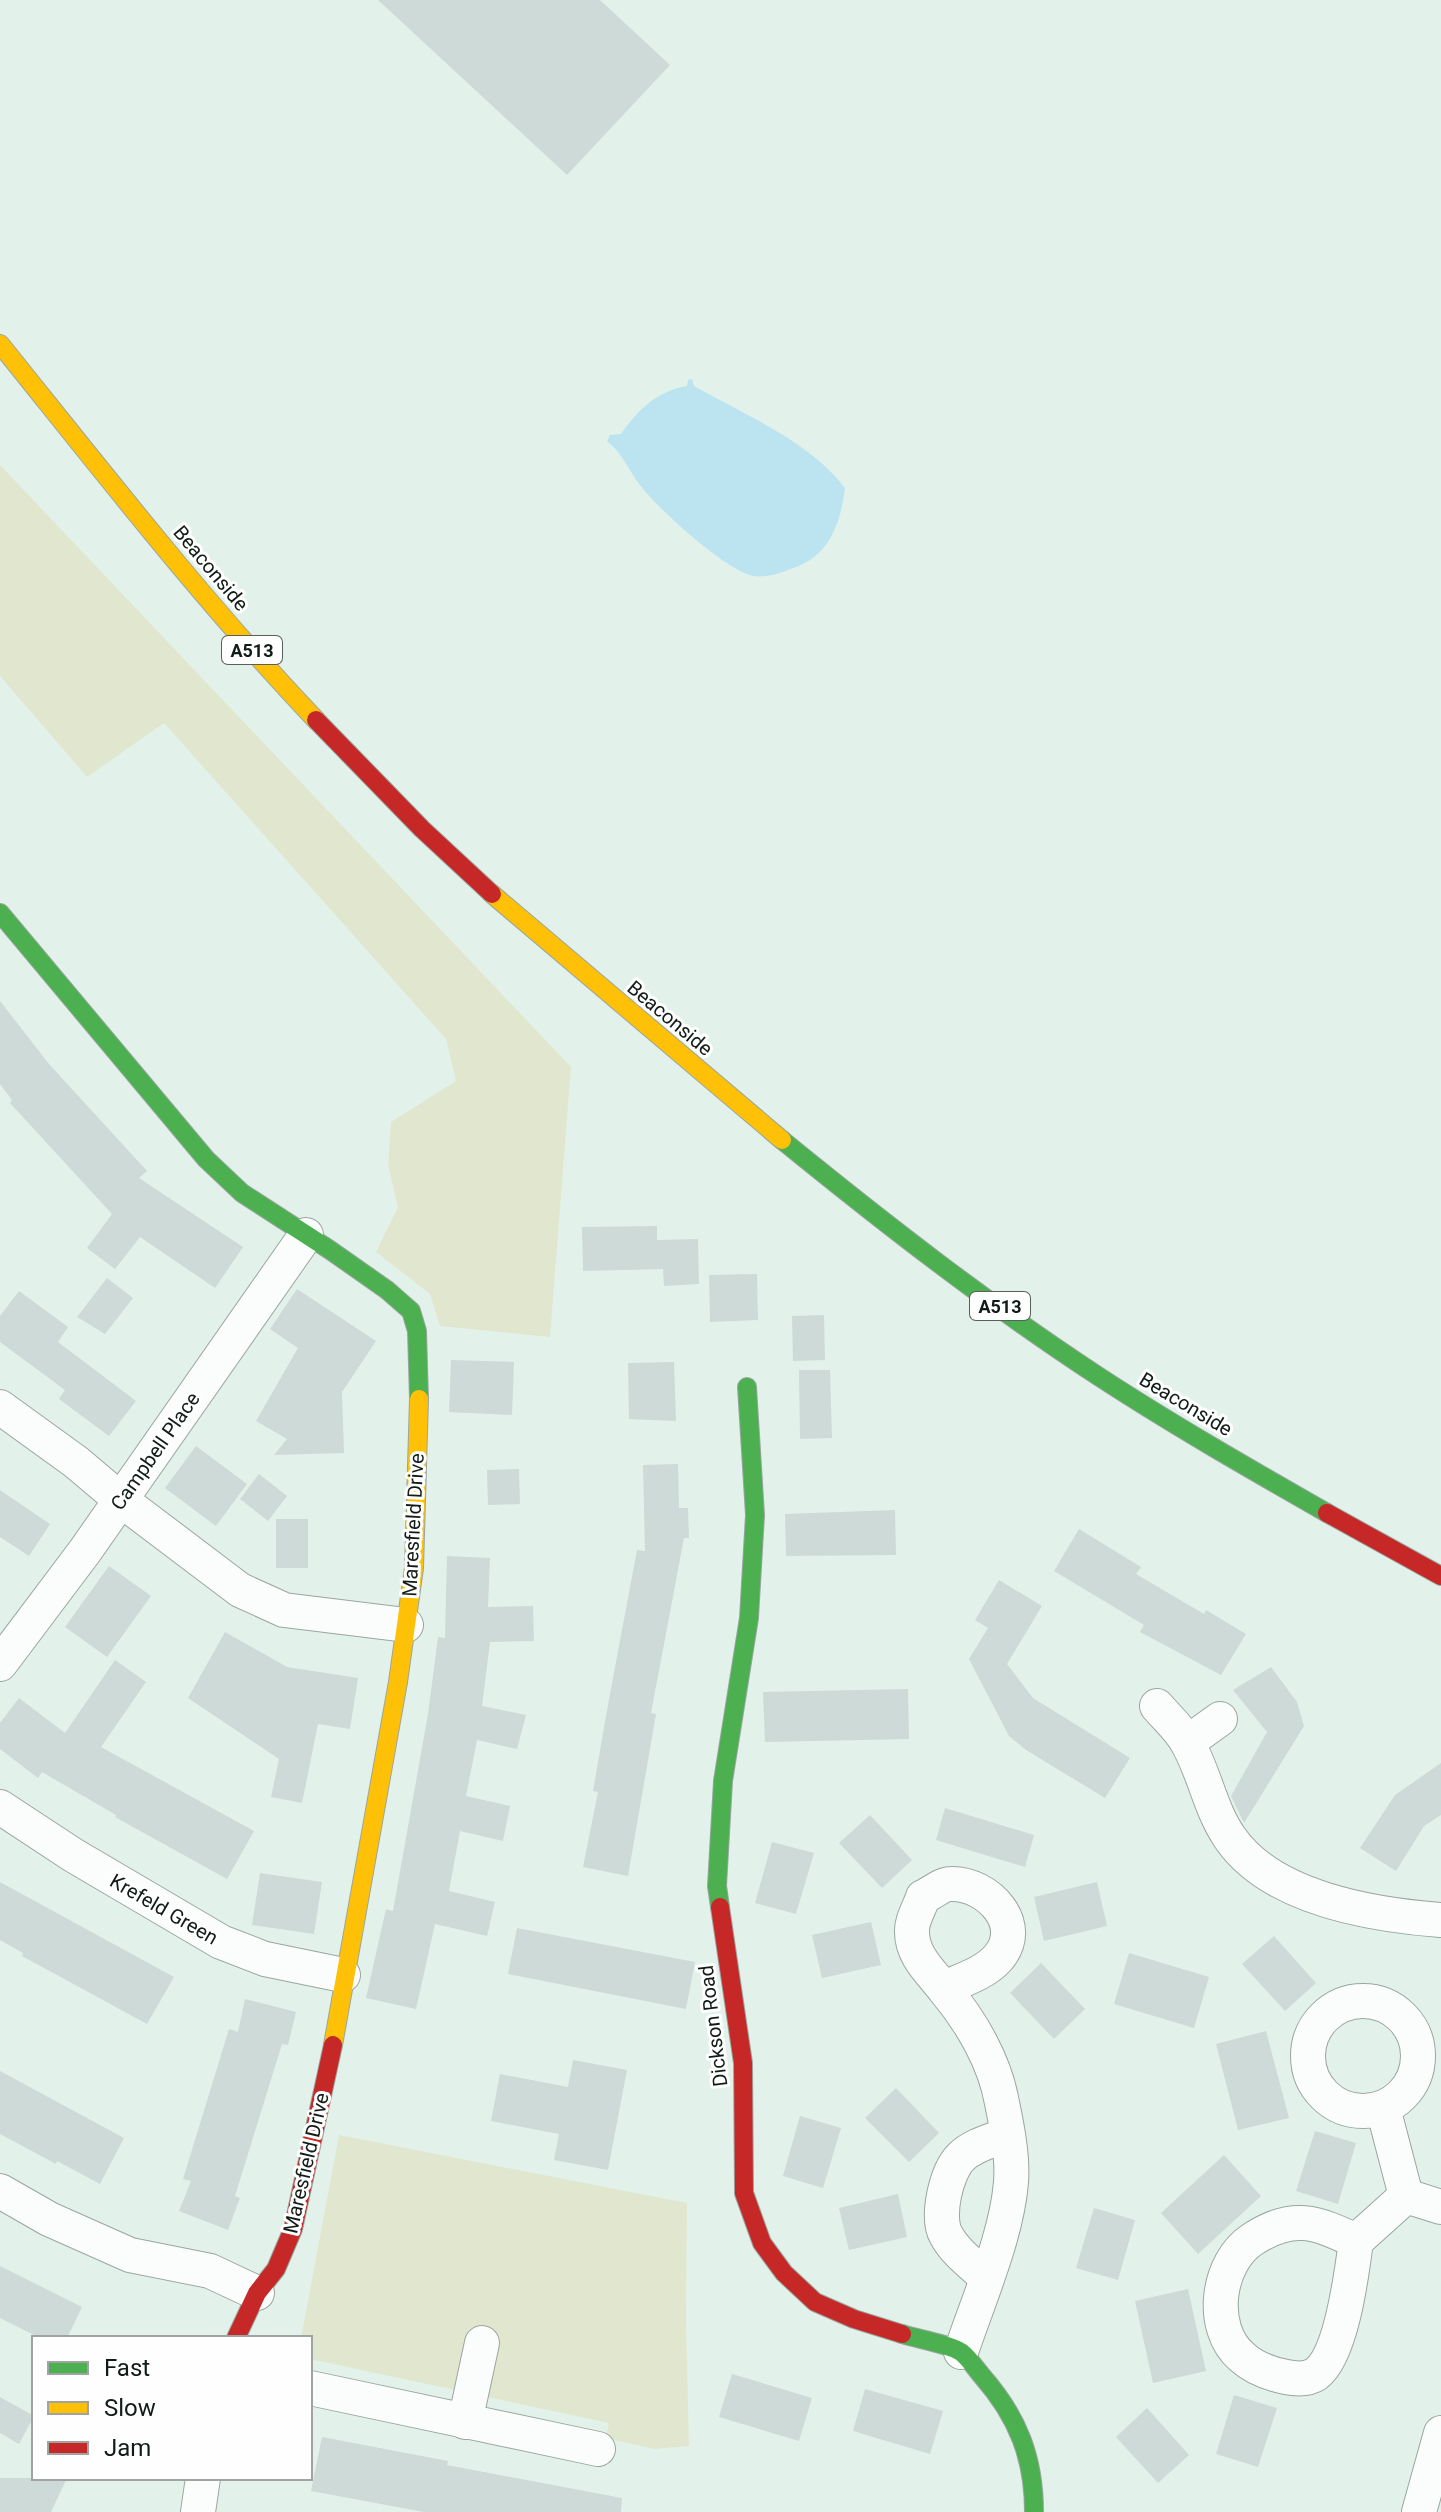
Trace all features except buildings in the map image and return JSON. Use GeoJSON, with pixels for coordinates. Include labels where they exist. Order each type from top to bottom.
{"type":"FeatureCollection","features":[{"type":"Feature","properties":{"kind":"main road","name":"Beaconside"},"geometry":{"type":"LineString","coordinates":[[0,344],[242,640],[427,834],[594,984],[757,1120],[942,1265],[1087,1368],[1157,1414],[1441,1576]]}},
{"type":"Feature","properties":{"kind":"main road","name":"Maresfield Drive"},"geometry":{"type":"LineString","coordinates":[[5,929],[206,1159],[242,1193],[387,1290],[411,1311],[417,1331],[419,1408],[414,1568],[398,1682],[329,2065],[293,2229],[276,2269],[257,2293],[237,2336]]}},
{"type":"Feature","properties":{"kind":"main road","name":"Dickson Road"},"geometry":{"type":"LineString","coordinates":[[747,1387],[755,1515],[749,1618],[723,1781],[717,1886],[743,2063],[744,2193],[762,2243],[784,2273],[815,2302],[854,2319],[961,2352]]}},
{"type":"Feature","properties":{"kind":"main road"},"geometry":{"type":"LineString","coordinates":[[961,2352],[992,2387],[1011,2416],[1028,2452],[1034,2479],[1034,2512]]}},
{"type":"Feature","properties":{"kind":"street","name":"Campbell Place"},"geometry":{"type":"LineString","coordinates":[[0,1664],[121,1500],[306,1235]]}},
{"type":"Feature","properties":{"kind":"street"},"geometry":{"type":"LineString","coordinates":[[0,1407],[240,1590],[284,1610],[406,1625]]}},
{"type":"Feature","properties":{"kind":"street"},"geometry":{"type":"LineString","coordinates":[[1157,1706],[1188,1742],[1216,1813],[1231,1840],[1248,1858],[1297,1888],[1339,1903],[1390,1916],[1441,1920]]}},
{"type":"Feature","properties":{"kind":"street"},"geometry":{"type":"LineString","coordinates":[[1188,1742],[1220,1719]]}},
{"type":"Feature","properties":{"kind":"street","name":"Krefeld Green"},"geometry":{"type":"LineString","coordinates":[[0,1807],[73,1855],[221,1942],[265,1959],[343,1975]]}},
{"type":"Feature","properties":{"kind":"street"},"geometry":{"type":"LineString","coordinates":[[944,1988],[994,2069],[1011,2180],[1003,2223],[961,2352]]}},
{"type":"Feature","properties":{"kind":"street"},"geometry":{"type":"LineString","coordinates":[[1383,2108],[1406,2196]]}},
{"type":"Feature","properties":{"kind":"street"},"geometry":{"type":"LineString","coordinates":[[986,2277],[962,2255],[945,2233],[942,2216],[944,2189],[959,2159],[976,2147],[1006,2135]]}},
{"type":"Feature","properties":{"kind":"street"},"geometry":{"type":"LineString","coordinates":[[0,2191],[49,2219],[130,2255],[210,2271],[257,2293]]}},
{"type":"Feature","properties":{"kind":"street"},"geometry":{"type":"LineString","coordinates":[[1406,2196],[1441,2207]]}},
{"type":"Feature","properties":{"kind":"street"},"geometry":{"type":"LineString","coordinates":[[1356,2241],[1320,2225],[1301,2221],[1273,2228],[1244,2245],[1233,2260],[1222,2286],[1222,2314],[1230,2340],[1240,2356],[1274,2375],[1298,2380],[1317,2373],[1332,2349],[1348,2300],[1356,2241],[1406,2196]]}},
{"type":"Feature","properties":{"kind":"street"},"geometry":{"type":"LineString","coordinates":[[465,2422],[482,2343]]}},
{"type":"Feature","properties":{"kind":"street"},"geometry":{"type":"LineString","coordinates":[[312,2388],[598,2449]]}},
{"type":"Feature","properties":{"kind":"street"},"geometry":{"type":"LineString","coordinates":[[1419,2512],[1439,2450]]}},
{"type":"Feature","properties":{"kind":"street"},"geometry":{"type":"LineString","coordinates":[[198,2512],[203,2480]]}},
{"type":"Feature","properties":{"kind":"green space"},"geometry":{"type":"Polygon","coordinates":[[[0,465],[571,1067],[550,1337],[440,1326],[430,1294],[376,1252],[398,1207],[388,1165],[391,1122],[456,1081],[446,1039],[164,723],[87,777],[0,676],[0,465]]]}},
{"type":"Feature","properties":{"kind":"green space"},"geometry":{"type":"Polygon","coordinates":[[[339,2135],[687,2203],[689,2446],[654,2449],[606,2438],[609,2423],[312,2359],[312,2336],[301,2336],[339,2135]]]}},
{"type":"Feature","properties":{"kind":"water"},"geometry":{"type":"Polygon","coordinates":[[[692,379],[694,386],[795,443],[831,472],[845,488],[832,535],[808,562],[770,575],[754,576],[742,572],[693,538],[661,508],[640,485],[616,449],[607,442],[610,435],[621,434],[634,417],[657,397],[687,386],[688,380],[692,379]]]}},
{"type":"Feature","properties":{"kind":"traffic: fast"},"geometry":{"type":"LineString","coordinates":[[0,913],[206,1159],[242,1193],[330,1250],[411,1311],[417,1331],[419,1399]]}},
{"type":"Feature","properties":{"kind":"traffic: fast"},"geometry":{"type":"LineString","coordinates":[[782,1140],[937,1262],[1057,1349],[1183,1429],[1327,1513]]}},
{"type":"Feature","properties":{"kind":"traffic: fast"},"geometry":{"type":"LineString","coordinates":[[720,1907],[717,1886],[723,1781],[749,1618],[755,1515],[747,1387]]}},
{"type":"Feature","properties":{"kind":"traffic: fast"},"geometry":{"type":"LineString","coordinates":[[902,2334],[961,2352],[995,2391],[1022,2439],[1031,2474],[1034,2512]]}},
{"type":"Feature","properties":{"kind":"traffic: slow"},"geometry":{"type":"LineString","coordinates":[[0,344],[115,488],[316,720]]}},
{"type":"Feature","properties":{"kind":"traffic: slow"},"geometry":{"type":"LineString","coordinates":[[492,894],[782,1140]]}},
{"type":"Feature","properties":{"kind":"traffic: slow"},"geometry":{"type":"LineString","coordinates":[[333,2045],[398,1682],[414,1568],[419,1399]]}},
{"type":"Feature","properties":{"kind":"traffic: jam"},"geometry":{"type":"LineString","coordinates":[[316,720],[422,829],[492,894]]}},
{"type":"Feature","properties":{"kind":"traffic: jam"},"geometry":{"type":"LineString","coordinates":[[1327,1513],[1441,1576]]}},
{"type":"Feature","properties":{"kind":"traffic: jam"},"geometry":{"type":"LineString","coordinates":[[720,1907],[743,2063],[744,2193],[762,2243],[784,2273],[815,2302],[854,2319],[902,2334]]}},
{"type":"Feature","properties":{"kind":"traffic: jam"},"geometry":{"type":"LineString","coordinates":[[237,2336],[257,2293],[276,2269],[293,2229],[333,2045]]}}]}
